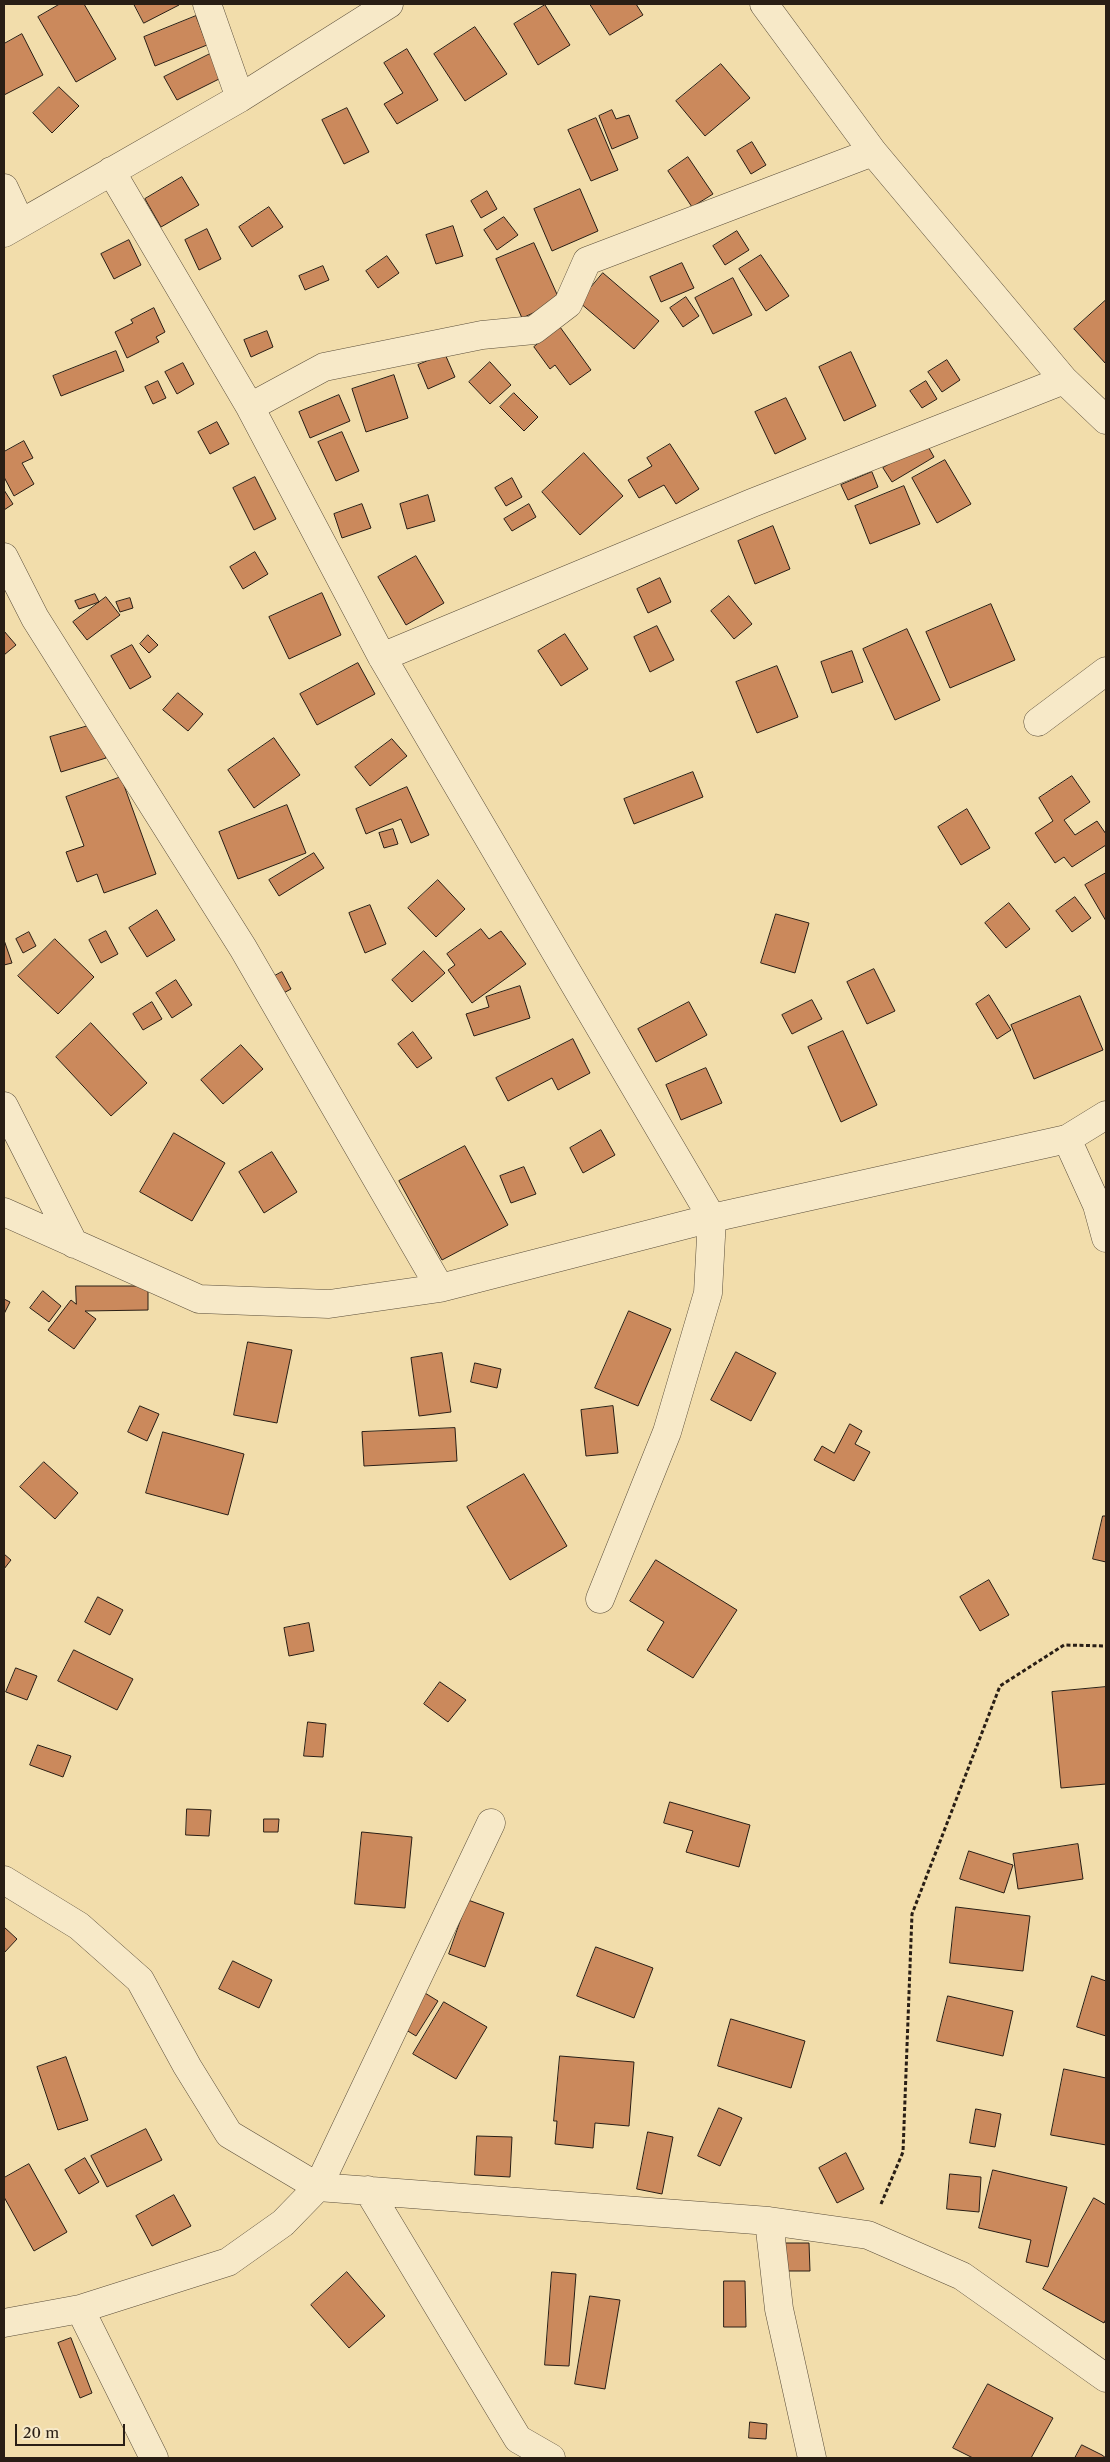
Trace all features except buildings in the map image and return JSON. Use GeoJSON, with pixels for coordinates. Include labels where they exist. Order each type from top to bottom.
{"type":"FeatureCollection","features":[{"type":"Feature","properties":{"kind":"street"},"geometry":{"type":"LineString","coordinates":[[207,4],[240,98]]}},
{"type":"Feature","properties":{"kind":"street"},"geometry":{"type":"LineString","coordinates":[[4,188],[12,227],[240,98],[389,4]]}},
{"type":"Feature","properties":{"kind":"street"},"geometry":{"type":"LineString","coordinates":[[764,4],[873,152],[1064,380],[1106,420]]}},
{"type":"Feature","properties":{"kind":"street"},"geometry":{"type":"LineString","coordinates":[[250,407],[324,366],[482,335],[534,330],[568,304],[587,261],[873,152]]}},
{"type":"Feature","properties":{"kind":"street"},"geometry":{"type":"LineString","coordinates":[[111,171],[250,407],[382,657],[712,1218],[708,1293],[689,1358],[667,1432],[600,1599]]}},
{"type":"Feature","properties":{"kind":"street"},"geometry":{"type":"LineString","coordinates":[[382,657],[752,503],[1064,380]]}},
{"type":"Feature","properties":{"kind":"street"},"geometry":{"type":"LineString","coordinates":[[4,557],[35,618],[243,948],[440,1288]]}},
{"type":"Feature","properties":{"kind":"street"},"geometry":{"type":"LineString","coordinates":[[1038,722],[1106,671]]}},
{"type":"Feature","properties":{"kind":"street"},"geometry":{"type":"LineString","coordinates":[[4,1106],[74,1244]]}},
{"type":"Feature","properties":{"kind":"street"},"geometry":{"type":"LineString","coordinates":[[4,1212],[199,1299],[329,1304],[440,1288],[712,1218],[1067,1139],[1106,1115]]}},
{"type":"Feature","properties":{"kind":"street"},"geometry":{"type":"LineString","coordinates":[[1067,1139],[1097,1205],[1106,1238]]}},
{"type":"Feature","properties":{"kind":"street"},"geometry":{"type":"LineString","coordinates":[[4,2323],[80,2308],[228,2262],[283,2223],[318,2187],[491,1823]]}},
{"type":"Feature","properties":{"kind":"street"},"geometry":{"type":"LineString","coordinates":[[4,1880],[79,1926],[140,1980],[187,2066],[229,2134],[318,2187],[769,2221],[868,2235],[962,2276],[1106,2378]]}},
{"type":"Feature","properties":{"kind":"street"},"geometry":{"type":"LineString","coordinates":[[368,2190],[518,2439],[551,2458]]}},
{"type":"Feature","properties":{"kind":"street"},"geometry":{"type":"LineString","coordinates":[[769,2221],[779,2309],[812,2458]]}},
{"type":"Feature","properties":{"kind":"street"},"geometry":{"type":"LineString","coordinates":[[80,2308],[154,2458]]}},
{"type":"Feature","properties":{"kind":"path"},"geometry":{"type":"LineString","coordinates":[[868,2235],[904,2152],[912,1914],[1000,1686],[1064,1645],[1106,1646]]}}]}
